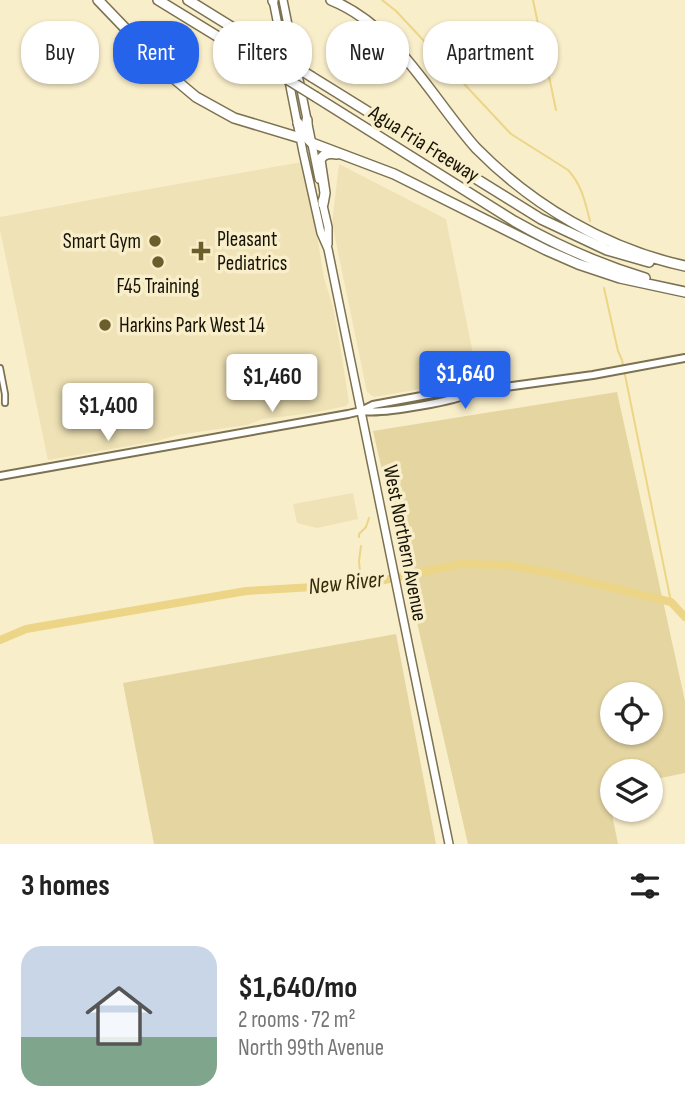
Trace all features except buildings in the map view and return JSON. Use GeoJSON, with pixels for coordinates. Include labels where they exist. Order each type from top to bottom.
{"type":"FeatureCollection","features":[{"type":"Feature","properties":{"kind":"highway"},"geometry":{"type":"LineString","coordinates":[[98,0],[171,76],[196,97],[234,118],[294,137],[302,135]]}},
{"type":"Feature","properties":{"kind":"highway","name":"Agua Fria Freeway"},"geometry":{"type":"LineString","coordinates":[[158,0],[547,240],[608,267],[685,287]]}},
{"type":"Feature","properties":{"kind":"highway","name":"Agua Fria Freeway"},"geometry":{"type":"LineString","coordinates":[[188,0],[541,219],[607,250],[663,266],[685,268]]}},
{"type":"Feature","properties":{"kind":"highway"},"geometry":{"type":"LineString","coordinates":[[331,0],[365,18],[389,39],[476,148],[523,189],[573,223],[612,243],[685,268]]}},
{"type":"Feature","properties":{"kind":"highway"},"geometry":{"type":"LineString","coordinates":[[302,135],[303,121]]}},
{"type":"Feature","properties":{"kind":"highway"},"geometry":{"type":"LineString","coordinates":[[302,135],[312,143],[394,174],[579,264],[620,278],[685,292]]}},
{"type":"Feature","properties":{"kind":"highway"},"geometry":{"type":"LineString","coordinates":[[323,204],[325,193],[320,160],[327,154],[340,154]]}},
{"type":"Feature","properties":{"kind":"main road","name":"West Northern Avenue"},"geometry":{"type":"LineString","coordinates":[[273,0],[303,121],[312,143],[328,227],[328,249],[449,844]]}},
{"type":"Feature","properties":{"kind":"main road","name":"West Northern Avenue"},"geometry":{"type":"LineString","coordinates":[[283,0],[303,121]]}},
{"type":"Feature","properties":{"kind":"main road","name":"West Northern Avenue"},"geometry":{"type":"LineString","coordinates":[[302,135],[321,233],[328,249]]}},
{"type":"Feature","properties":{"kind":"main road"},"geometry":{"type":"LineString","coordinates":[[0,476],[361,411],[374,413],[466,397],[476,391],[685,358]]}},
{"type":"Feature","properties":{"kind":"street"},"geometry":{"type":"LineString","coordinates":[[0,368],[5,403]]}},
{"type":"Feature","properties":{"kind":"shaded area"},"geometry":{"type":"Polygon","coordinates":[[[302,162],[341,351],[349,402],[346,406],[48,460],[0,230],[0,217],[302,162]]]}},
{"type":"Feature","properties":{"kind":"shaded area"},"geometry":{"type":"Polygon","coordinates":[[[339,164],[446,219],[478,379],[374,397],[367,392],[332,223],[339,164]]]}},
{"type":"Feature","properties":{"kind":"shaded area"},"geometry":{"type":"Polygon","coordinates":[[[617,392],[685,701],[685,773],[663,778],[663,759],[600,759],[600,822],[614,822],[618,844],[468,844],[373,431],[617,392]]]}},
{"type":"Feature","properties":{"kind":"shaded area"},"geometry":{"type":"Polygon","coordinates":[[[353,493],[358,519],[317,528],[297,523],[293,504],[353,493]]]}},
{"type":"Feature","properties":{"kind":"shaded area"},"geometry":{"type":"Polygon","coordinates":[[[396,634],[436,844],[154,844],[123,683],[396,634]]]}},
{"type":"Feature","properties":{"kind":"waterway"},"geometry":{"type":"LineString","coordinates":[[382,0],[396,11],[511,134],[568,170],[580,188],[590,221]]}},
{"type":"Feature","properties":{"kind":"waterway"},"geometry":{"type":"LineString","coordinates":[[533,0],[556,110]]}},
{"type":"Feature","properties":{"kind":"waterway"},"geometry":{"type":"LineString","coordinates":[[604,288],[622,360],[671,602]]}},
{"type":"Feature","properties":{"kind":"waterway"},"geometry":{"type":"LineString","coordinates":[[359,537],[369,518]]}},
{"type":"Feature","properties":{"kind":"waterway"},"geometry":{"type":"LineString","coordinates":[[361,546],[361,584]]}},
{"type":"Feature","properties":{"kind":"waterway","name":"New River"},"geometry":{"type":"LineString","coordinates":[[0,640],[26,629],[246,591],[365,584],[461,564],[507,565],[547,572],[671,602],[685,617]]}},
{"type":"Feature","properties":{"kind":"place","name":"Smart Gym"},"geometry":{"type":"Point","coordinates":[155,241]}},
{"type":"Feature","properties":{"kind":"place","name":"Pleasant Pediatrics"},"geometry":{"type":"Point","coordinates":[201,251]}},
{"type":"Feature","properties":{"kind":"place","name":"F45 Training"},"geometry":{"type":"Point","coordinates":[158,262]}},
{"type":"Feature","properties":{"kind":"place","name":"Harkins Park West 14"},"geometry":{"type":"Point","coordinates":[105,325]}}]}
